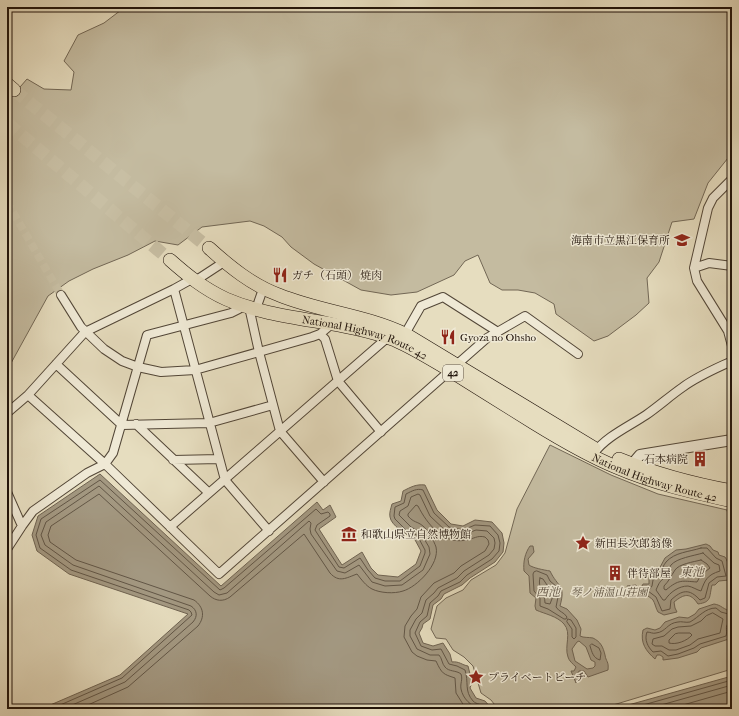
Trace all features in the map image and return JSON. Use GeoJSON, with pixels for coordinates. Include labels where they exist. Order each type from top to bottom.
{"type":"FeatureCollection","features":[{"type":"Feature","properties":{"kind":"highway","name":"National Highway Route 42"},"geometry":{"type":"LineString","coordinates":[[209,248],[245,278],[263,289],[297,302],[381,324],[405,334],[532,422],[595,453],[674,487],[732,501]]}},
{"type":"Feature","properties":{"kind":"highway","name":"National Highway Route 42"},"geometry":{"type":"LineString","coordinates":[[170,260],[194,280],[214,293],[249,307],[331,325],[358,329],[410,347],[454,368]]}},
{"type":"Feature","properties":{"kind":"highway","name":"National Highway Route 42"},"geometry":{"type":"LineString","coordinates":[[629,468],[732,491]]}},
{"type":"Feature","properties":{"kind":"street"},"geometry":{"type":"LineString","coordinates":[[732,179],[713,198],[708,208],[694,268],[697,281],[728,331],[732,346]]}},
{"type":"Feature","properties":{"kind":"street"},"geometry":{"type":"LineString","coordinates":[[7,413],[28,395],[56,364],[83,329],[194,280],[224,262]]}},
{"type":"Feature","properties":{"kind":"street"},"geometry":{"type":"LineString","coordinates":[[694,268],[709,263],[732,266]]}},
{"type":"Feature","properties":{"kind":"street"},"geometry":{"type":"LineString","coordinates":[[174,289],[225,480],[269,531]]}},
{"type":"Feature","properties":{"kind":"street"},"geometry":{"type":"LineString","coordinates":[[7,549],[33,511],[87,473],[105,464],[113,453],[147,336],[249,307],[263,289]]}},
{"type":"Feature","properties":{"kind":"street"},"geometry":{"type":"LineString","coordinates":[[61,295],[83,329],[104,349],[122,361],[138,367],[161,372],[195,370],[320,334],[345,314]]}},
{"type":"Feature","properties":{"kind":"street"},"geometry":{"type":"LineString","coordinates":[[405,334],[421,306],[443,297],[498,332]]}},
{"type":"Feature","properties":{"kind":"street"},"geometry":{"type":"LineString","coordinates":[[249,307],[259,352],[280,431],[324,482]]}},
{"type":"Feature","properties":{"kind":"street"},"geometry":{"type":"LineString","coordinates":[[28,395],[105,464],[219,574],[487,338],[525,316],[578,354]]}},
{"type":"Feature","properties":{"kind":"street"},"geometry":{"type":"LineString","coordinates":[[320,334],[325,340],[338,380],[381,432]]}},
{"type":"Feature","properties":{"kind":"street"},"geometry":{"type":"LineString","coordinates":[[170,527],[387,338]]}},
{"type":"Feature","properties":{"kind":"street"},"geometry":{"type":"LineString","coordinates":[[595,453],[606,440],[646,414],[683,386],[732,361]]}},
{"type":"Feature","properties":{"kind":"street"},"geometry":{"type":"LineString","coordinates":[[56,364],[122,424],[209,422],[273,405]]}},
{"type":"Feature","properties":{"kind":"street"},"geometry":{"type":"LineString","coordinates":[[136,424],[209,493]]}},
{"type":"Feature","properties":{"kind":"street"},"geometry":{"type":"LineString","coordinates":[[629,468],[640,455],[732,440]]}},
{"type":"Feature","properties":{"kind":"street"},"geometry":{"type":"LineString","coordinates":[[173,460],[219,459]]}},
{"type":"Feature","properties":{"kind":"street"},"geometry":{"type":"LineString","coordinates":[[7,492],[10,510],[22,526]]}},
{"type":"Feature","properties":{"kind":"green space"},"geometry":{"type":"Polygon","coordinates":[[[125,7],[732,7],[732,58],[729,68],[730,90],[732,91],[732,153],[708,183],[694,219],[672,222],[659,262],[647,278],[649,303],[608,336],[594,341],[556,314],[554,304],[535,293],[518,290],[502,290],[490,283],[478,255],[465,261],[454,275],[417,292],[391,295],[361,290],[314,264],[291,247],[282,237],[264,226],[250,221],[202,227],[178,245],[155,241],[128,255],[93,269],[69,281],[48,296],[10,365],[7,365],[7,102],[27,79],[44,89],[71,90],[74,72],[64,61],[78,35],[104,23],[125,7]]]}},
{"type":"Feature","properties":{"kind":"green space","name":"琴ノ浦温山荘園"},"geometry":{"type":"Polygon","coordinates":[[[550,445],[611,475],[658,494],[727,510],[732,532],[732,669],[600,709],[498,709],[491,700],[481,693],[473,666],[464,657],[453,650],[446,639],[436,638],[431,629],[437,606],[446,598],[463,590],[471,580],[496,565],[505,553],[517,509],[550,445]]]}},
{"type":"Feature","properties":{"kind":"water"},"geometry":{"type":"Polygon","coordinates":[[[100,474],[221,586],[317,502],[323,510],[330,505],[336,517],[319,529],[342,565],[362,552],[371,568],[378,575],[398,577],[416,564],[421,551],[414,538],[407,535],[396,526],[390,517],[392,504],[401,501],[403,491],[409,488],[416,485],[425,485],[437,510],[451,524],[463,526],[475,520],[492,522],[502,533],[504,543],[503,552],[495,562],[462,585],[444,594],[441,599],[433,605],[430,619],[423,624],[419,633],[423,643],[433,646],[443,643],[450,654],[452,662],[457,662],[468,666],[472,682],[470,688],[476,698],[485,701],[492,709],[41,709],[120,675],[188,614],[69,574],[37,551],[32,535],[38,516],[100,474]]]}},
{"type":"Feature","properties":{"kind":"water","name":"東池"},"geometry":{"type":"Polygon","coordinates":[[[706,544],[718,552],[719,555],[725,557],[729,565],[730,574],[729,580],[719,581],[715,585],[712,585],[709,598],[706,602],[698,604],[690,596],[684,596],[674,602],[677,612],[664,615],[658,612],[653,600],[647,595],[635,591],[635,596],[632,597],[627,586],[636,585],[637,588],[641,588],[643,584],[649,584],[649,577],[658,571],[665,558],[676,550],[706,544]]]}},
{"type":"Feature","properties":{"kind":"water","name":"西池"},"geometry":{"type":"Polygon","coordinates":[[[530,546],[533,546],[534,552],[528,559],[529,565],[550,571],[562,590],[560,606],[567,609],[577,620],[581,629],[580,636],[593,638],[600,643],[608,663],[608,670],[588,677],[584,671],[579,671],[578,673],[580,675],[576,683],[571,671],[574,671],[576,667],[568,657],[568,635],[564,624],[558,619],[536,610],[536,598],[530,593],[529,576],[524,571],[524,564],[530,546]],[[579,641],[577,642],[572,649],[575,661],[587,669],[593,668],[595,666],[595,662],[591,660],[586,647],[579,641]]]}},
{"type":"Feature","properties":{"kind":"water","name":"東池"},"geometry":{"type":"Polygon","coordinates":[[[714,604],[732,611],[730,631],[732,633],[732,638],[701,648],[697,652],[678,658],[663,660],[663,657],[657,655],[655,659],[646,650],[642,639],[643,630],[647,628],[655,630],[660,628],[665,622],[679,617],[688,618],[695,614],[699,609],[714,604]]]}},
{"type":"Feature","properties":{"kind":"water"},"geometry":{"type":"Polygon","coordinates":[[[732,676],[732,708],[614,709],[732,676]]]}},
{"type":"Feature","properties":{"kind":"tunnel"},"geometry":{"type":"LineString","coordinates":[[14,90],[209,248]]}},
{"type":"Feature","properties":{"kind":"tunnel"},"geometry":{"type":"LineString","coordinates":[[7,123],[170,260]]}},
{"type":"Feature","properties":{"kind":"tunnel"},"geometry":{"type":"LineString","coordinates":[[7,202],[61,295]]}},
{"type":"Feature","properties":{"kind":"place","name":"海南市立黒江保育所"},"geometry":{"type":"Point","coordinates":[682,240]}},
{"type":"Feature","properties":{"kind":"place","name":"ガチ（石頭） 焼肉"},"geometry":{"type":"Point","coordinates":[280,275]}},
{"type":"Feature","properties":{"kind":"place","name":"Gyoza no Ohsho"},"geometry":{"type":"Point","coordinates":[448,337]}},
{"type":"Feature","properties":{"kind":"place","name":"石本病院"},"geometry":{"type":"Point","coordinates":[700,459]}},
{"type":"Feature","properties":{"kind":"place","name":"和歌山県立自然博物館"},"geometry":{"type":"Point","coordinates":[349,534]}},
{"type":"Feature","properties":{"kind":"place","name":"新田長次郎翁像"},"geometry":{"type":"Point","coordinates":[583,543]}},
{"type":"Feature","properties":{"kind":"place","name":"伴待部屋"},"geometry":{"type":"Point","coordinates":[615,573]}},
{"type":"Feature","properties":{"kind":"place","name":"プライベートビーチ"},"geometry":{"type":"Point","coordinates":[476,677]}}]}
